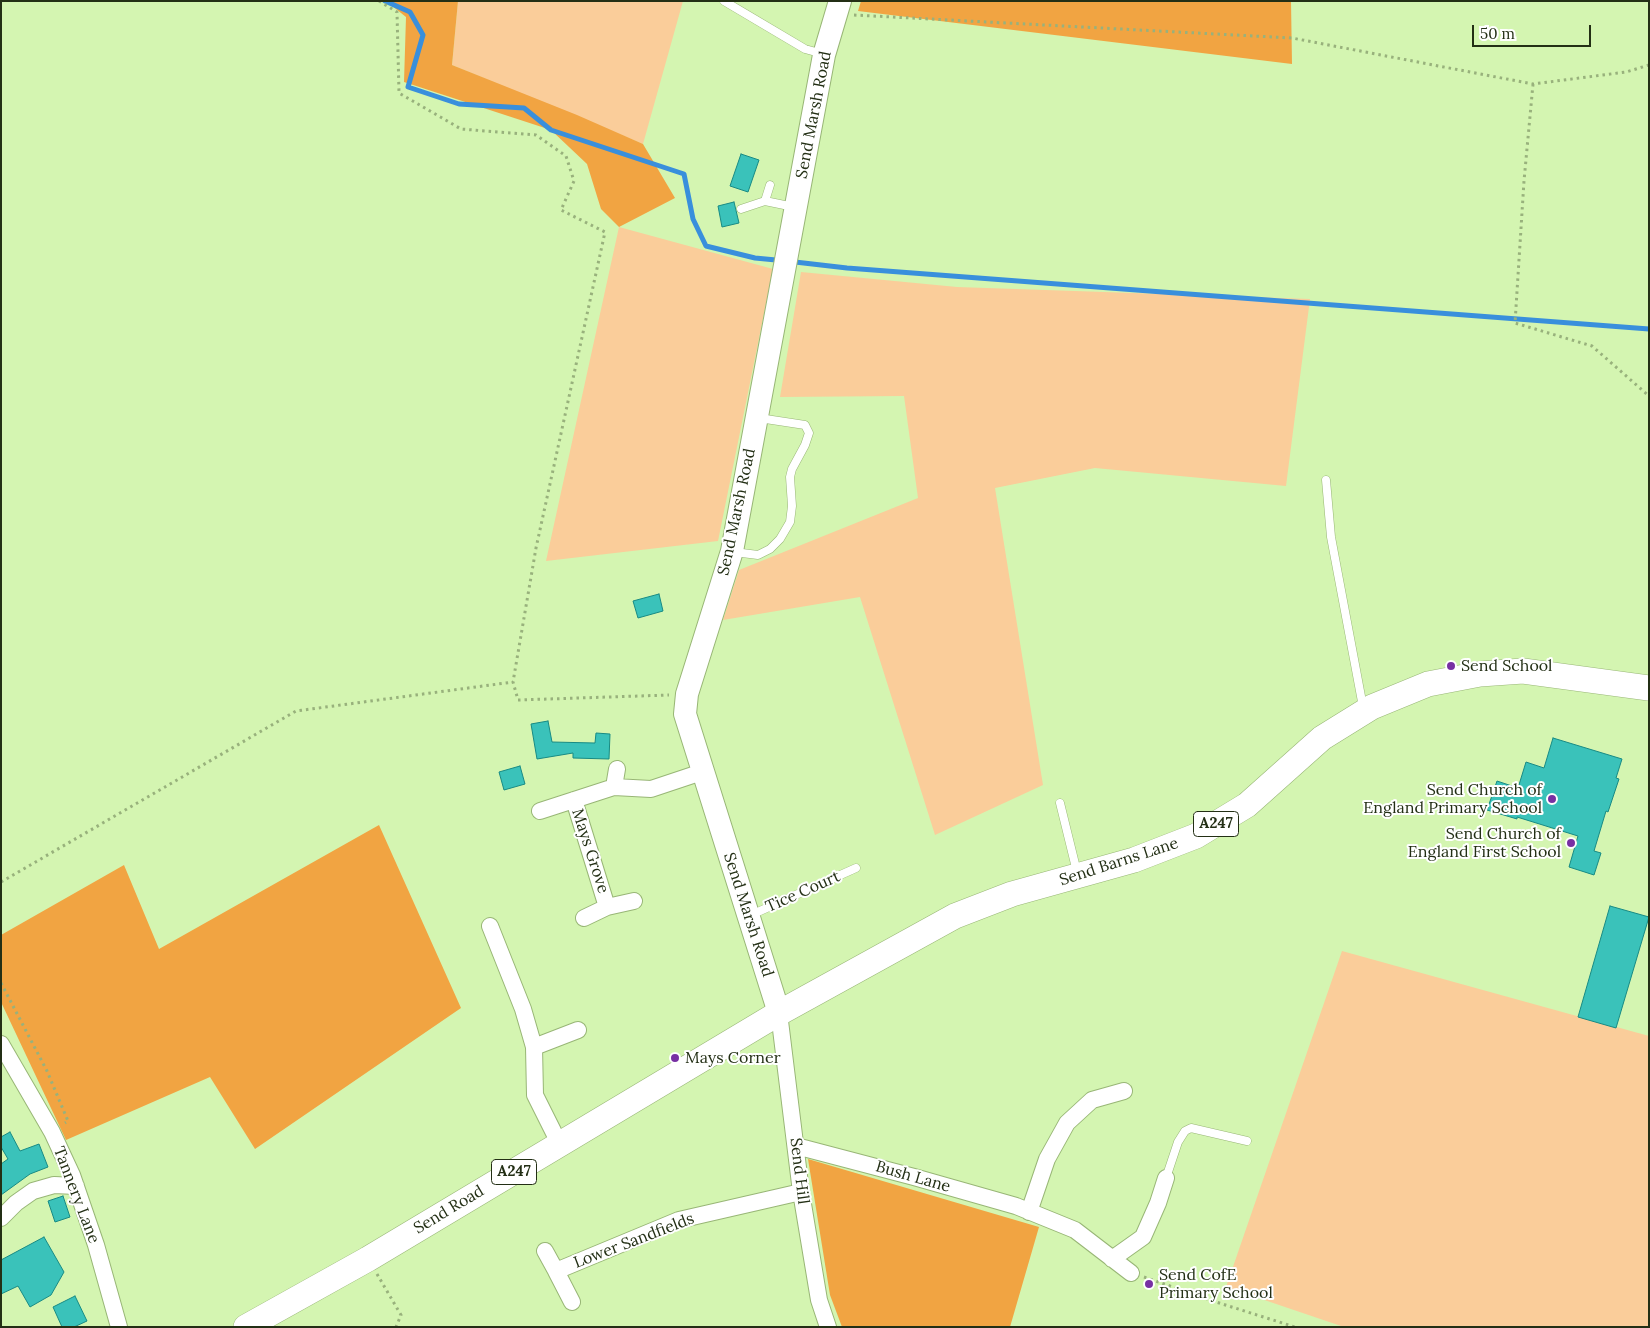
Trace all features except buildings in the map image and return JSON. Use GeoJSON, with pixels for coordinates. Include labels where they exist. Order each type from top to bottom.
{"type":"FeatureCollection","features":[{"type":"Feature","properties":{"kind":"main road","name":"Send Marsh Road"},"geometry":{"type":"LineString","coordinates":[[779,1012],[684,714],[687,694],[732,551],[824,55],[838,8]]}},
{"type":"Feature","properties":{"kind":"main road","name":"Send Barns Lane"},"geometry":{"type":"LineString","coordinates":[[779,1012],[955,916],[1012,894],[1134,860],[1196,836],[1247,805],[1322,738],[1372,707],[1428,684],[1480,674],[1523,671],[1649,688]]}},
{"type":"Feature","properties":{"kind":"main road","name":"Send Road"},"geometry":{"type":"LineString","coordinates":[[246,1327],[560,1145],[779,1012]]}},
{"type":"Feature","properties":{"kind":"street"},"geometry":{"type":"LineString","coordinates":[[614,787],[616,769]]}},
{"type":"Feature","properties":{"kind":"street"},"geometry":{"type":"LineString","coordinates":[[574,800],[614,787],[651,789],[702,772]]}},
{"type":"Feature","properties":{"kind":"street","name":"Mays Grove"},"geometry":{"type":"LineString","coordinates":[[540,811],[574,800],[608,906]]}},
{"type":"Feature","properties":{"kind":"street","name":"Mays Grove"},"geometry":{"type":"LineString","coordinates":[[584,918],[608,906],[634,902]]}},
{"type":"Feature","properties":{"kind":"street"},"geometry":{"type":"LineString","coordinates":[[490,926],[523,1009],[534,1047],[535,1095],[560,1145]]}},
{"type":"Feature","properties":{"kind":"street","name":"Send Hill"},"geometry":{"type":"LineString","coordinates":[[779,1012],[801,1192],[819,1300],[828,1327]]}},
{"type":"Feature","properties":{"kind":"street"},"geometry":{"type":"LineString","coordinates":[[534,1047],[578,1030]]}},
{"type":"Feature","properties":{"kind":"street","name":"Tannery Lane"},"geometry":{"type":"LineString","coordinates":[[1,1044],[52,1132],[76,1186],[96,1245],[119,1327]]}},
{"type":"Feature","properties":{"kind":"street"},"geometry":{"type":"LineString","coordinates":[[1029,1212],[1047,1159],[1067,1123],[1092,1100],[1124,1091]]}},
{"type":"Feature","properties":{"kind":"street","name":"Bush Lane"},"geometry":{"type":"LineString","coordinates":[[796,1146],[1016,1206],[1075,1230],[1131,1273]]}},
{"type":"Feature","properties":{"kind":"street"},"geometry":{"type":"LineString","coordinates":[[1112,1258],[1143,1237],[1158,1203],[1166,1178]]}},
{"type":"Feature","properties":{"kind":"street"},"geometry":{"type":"LineString","coordinates":[[1,1218],[20,1200],[33,1191],[54,1185],[76,1186]]}},
{"type":"Feature","properties":{"kind":"street","name":"Lower Sandfields"},"geometry":{"type":"LineString","coordinates":[[556,1271],[679,1220],[801,1192]]}},
{"type":"Feature","properties":{"kind":"street","name":"Lower Sandfields"},"geometry":{"type":"LineString","coordinates":[[545,1251],[572,1302]]}},
{"type":"Feature","properties":{"kind":"lane"},"geometry":{"type":"LineString","coordinates":[[724,1],[804,49],[824,55]]}},
{"type":"Feature","properties":{"kind":"lane"},"geometry":{"type":"LineString","coordinates":[[765,201],[770,185]]}},
{"type":"Feature","properties":{"kind":"lane"},"geometry":{"type":"LineString","coordinates":[[741,210],[765,201],[796,207]]}},
{"type":"Feature","properties":{"kind":"lane"},"geometry":{"type":"LineString","coordinates":[[732,551],[758,555],[770,549],[780,539],[790,522],[792,506],[790,477],[792,469],[805,445],[809,432],[805,425],[757,418]]}},
{"type":"Feature","properties":{"kind":"lane"},"geometry":{"type":"LineString","coordinates":[[1326,480],[1331,536],[1363,712]]}},
{"type":"Feature","properties":{"kind":"lane"},"geometry":{"type":"LineString","coordinates":[[1060,803],[1078,876]]}},
{"type":"Feature","properties":{"kind":"lane","name":"Tice Court"},"geometry":{"type":"LineString","coordinates":[[749,916],[856,868]]}},
{"type":"Feature","properties":{"kind":"lane"},"geometry":{"type":"LineString","coordinates":[[1166,1178],[1178,1142],[1185,1131],[1191,1128],[1246,1141]]}},
{"type":"Feature","properties":{"kind":"path"},"geometry":{"type":"LineString","coordinates":[[379,1],[397,12],[399,93],[461,129],[536,135],[566,156],[574,181],[561,210],[605,232],[536,548],[513,682],[518,700],[687,694]]}},
{"type":"Feature","properties":{"kind":"path"},"geometry":{"type":"LineString","coordinates":[[838,8],[1292,38],[1533,84],[1626,72],[1649,65]]}},
{"type":"Feature","properties":{"kind":"path"},"geometry":{"type":"LineString","coordinates":[[1533,84],[1524,181],[1515,323],[1592,346],[1649,396]]}},
{"type":"Feature","properties":{"kind":"path"},"geometry":{"type":"LineString","coordinates":[[1,882],[296,710],[513,682]]}},
{"type":"Feature","properties":{"kind":"path"},"geometry":{"type":"LineString","coordinates":[[1,983],[47,1071],[68,1121],[52,1132]]}},
{"type":"Feature","properties":{"kind":"path"},"geometry":{"type":"LineString","coordinates":[[368,1258],[401,1315],[396,1327]]}},
{"type":"Feature","properties":{"kind":"path"},"geometry":{"type":"LineString","coordinates":[[1131,1273],[1295,1327]]}},
{"type":"Feature","properties":{"kind":"shaded area"},"geometry":{"type":"Polygon","coordinates":[[[386,1],[458,1],[452,65],[577,115],[643,144],[675,198],[619,227],[601,209],[587,164],[551,130],[404,82],[406,17],[386,1]]]}},
{"type":"Feature","properties":{"kind":"shaded area"},"geometry":{"type":"Polygon","coordinates":[[[458,1],[683,1],[643,144],[452,65],[458,1]]]}},
{"type":"Feature","properties":{"kind":"shaded area"},"geometry":{"type":"Polygon","coordinates":[[[861,1],[1291,1],[1292,64],[858,11],[861,1]]]}},
{"type":"Feature","properties":{"kind":"shaded area"},"geometry":{"type":"Polygon","coordinates":[[[619,227],[773,269],[718,541],[546,561],[619,227]]]}},
{"type":"Feature","properties":{"kind":"shaded area"},"geometry":{"type":"Polygon","coordinates":[[[801,272],[957,287],[1310,299],[1286,486],[1095,468],[995,488],[1043,785],[935,835],[860,597],[723,620],[739,570],[918,498],[904,396],[780,397],[801,272]]]}},
{"type":"Feature","properties":{"kind":"shaded area"},"geometry":{"type":"Polygon","coordinates":[[[379,825],[461,1008],[255,1149],[210,1077],[66,1140],[1,1002],[1,935],[124,865],[159,949],[379,825]]]}},
{"type":"Feature","properties":{"kind":"shaded area"},"geometry":{"type":"Polygon","coordinates":[[[1342,951],[1649,1036],[1649,1327],[1344,1327],[1226,1287],[1342,951]]]}},
{"type":"Feature","properties":{"kind":"shaded area"},"geometry":{"type":"Polygon","coordinates":[[[808,1159],[1039,1227],[1010,1327],[842,1327],[830,1295],[808,1159]]]}},
{"type":"Feature","properties":{"kind":"waterway"},"geometry":{"type":"LineString","coordinates":[[385,1],[410,12],[423,35],[408,87],[459,104],[524,108],[551,130],[684,174],[693,219],[706,246],[755,258],[776,260]]}},
{"type":"Feature","properties":{"kind":"waterway"},"geometry":{"type":"LineString","coordinates":[[795,262],[847,268],[1649,329]]}},
{"type":"Feature","properties":{"kind":"place","name":"Send School"},"geometry":{"type":"Point","coordinates":[1451,666]}},
{"type":"Feature","properties":{"kind":"place","name":"Send Church of England Primary School"},"geometry":{"type":"Point","coordinates":[1552,799]}},
{"type":"Feature","properties":{"kind":"place","name":"Send Church of England First School"},"geometry":{"type":"Point","coordinates":[1571,843]}},
{"type":"Feature","properties":{"kind":"place","name":"Mays Corner"},"geometry":{"type":"Point","coordinates":[675,1058]}},
{"type":"Feature","properties":{"kind":"place","name":"Send CofE Primary School"},"geometry":{"type":"Point","coordinates":[1149,1284]}}]}
